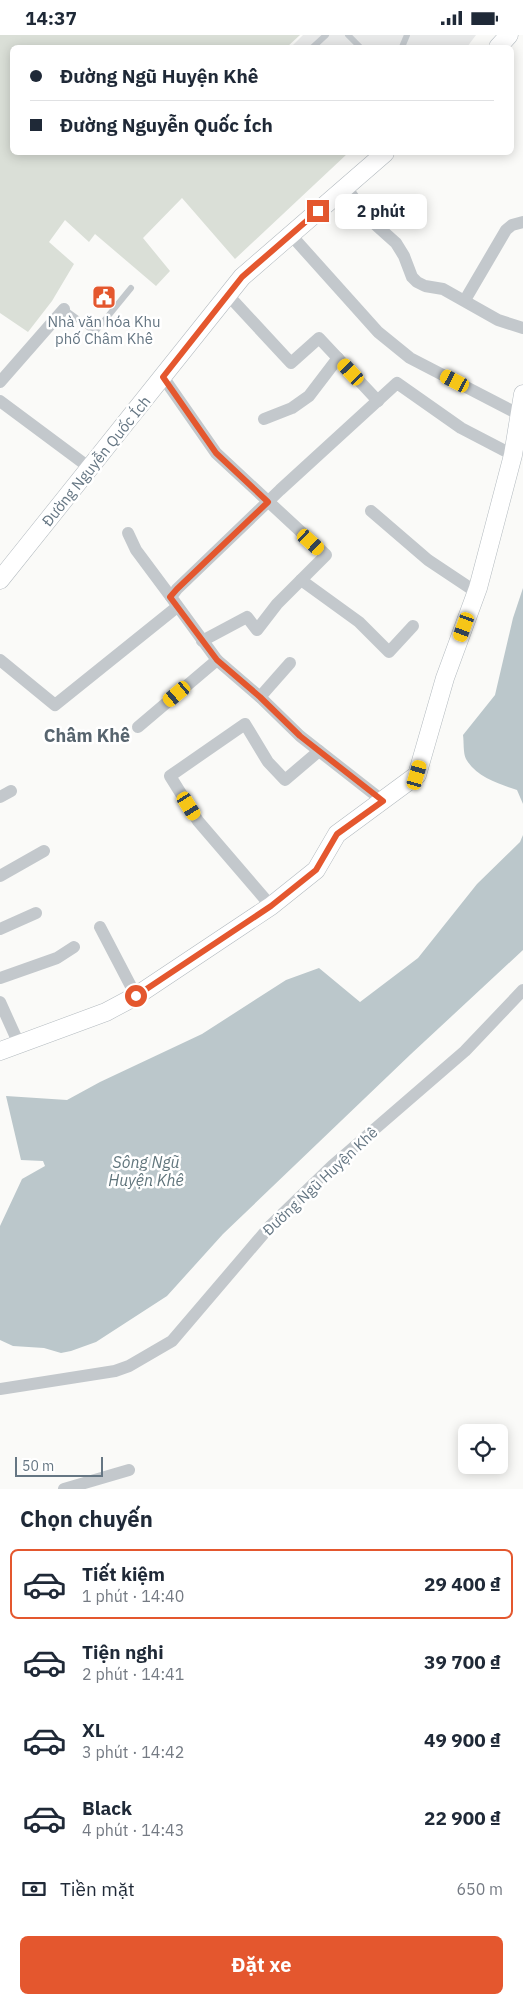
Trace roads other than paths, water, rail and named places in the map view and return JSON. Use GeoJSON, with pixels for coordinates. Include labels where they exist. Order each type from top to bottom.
{"type":"FeatureCollection","features":[{"type":"Feature","properties":{"kind":"street"},"geometry":{"type":"LineString","coordinates":[[500,45],[509,35]]}},
{"type":"Feature","properties":{"kind":"street","name":"Đường Nguyễn Quốc Ích"},"geometry":{"type":"LineString","coordinates":[[0,580],[242,277],[383,155]]}},
{"type":"Feature","properties":{"kind":"street"},"geometry":{"type":"LineString","coordinates":[[346,187],[367,217],[396,243],[404,256],[412,277],[417,282],[425,286],[442,289],[465,300],[498,320],[523,328]]}},
{"type":"Feature","properties":{"kind":"street"},"geometry":{"type":"LineString","coordinates":[[465,300],[506,230],[512,225],[523,222]]}},
{"type":"Feature","properties":{"kind":"street"},"geometry":{"type":"LineString","coordinates":[[291,235],[378,332],[410,357],[520,415]]}},
{"type":"Feature","properties":{"kind":"street"},"geometry":{"type":"LineString","coordinates":[[228,295],[291,363],[319,338],[378,401]]}},
{"type":"Feature","properties":{"kind":"street"},"geometry":{"type":"LineString","coordinates":[[0,382],[64,309]]}},
{"type":"Feature","properties":{"kind":"street"},"geometry":{"type":"LineString","coordinates":[[264,419],[292,408],[309,396],[338,358]]}},
{"type":"Feature","properties":{"kind":"street"},"geometry":{"type":"LineString","coordinates":[[163,377],[216,453],[326,555],[277,604],[257,630],[247,617],[202,641]]}},
{"type":"Feature","properties":{"kind":"street"},"geometry":{"type":"LineString","coordinates":[[0,661],[55,705],[174,602],[177,589],[397,383],[461,428],[513,455]]}},
{"type":"Feature","properties":{"kind":"street"},"geometry":{"type":"LineString","coordinates":[[0,1051],[106,1012],[136,996],[271,906],[316,870],[337,834],[417,775],[445,678],[476,592],[513,455],[523,394]]}},
{"type":"Feature","properties":{"kind":"street"},"geometry":{"type":"LineString","coordinates":[[0,401],[90,468]]}},
{"type":"Feature","properties":{"kind":"street"},"geometry":{"type":"LineString","coordinates":[[371,511],[428,560],[476,592]]}},
{"type":"Feature","properties":{"kind":"street"},"geometry":{"type":"LineString","coordinates":[[128,533],[136,550],[217,660],[260,697],[300,736],[383,801]]}},
{"type":"Feature","properties":{"kind":"street"},"geometry":{"type":"LineString","coordinates":[[301,580],[359,622],[388,652],[413,626]]}},
{"type":"Feature","properties":{"kind":"street"},"geometry":{"type":"LineString","coordinates":[[138,727],[217,660]]}},
{"type":"Feature","properties":{"kind":"street"},"geometry":{"type":"LineString","coordinates":[[260,697],[290,663]]}},
{"type":"Feature","properties":{"kind":"street"},"geometry":{"type":"LineString","coordinates":[[271,906],[198,821],[170,775],[245,724],[268,762],[285,780],[319,751]]}},
{"type":"Feature","properties":{"kind":"street"},"geometry":{"type":"LineString","coordinates":[[0,876],[44,851]]}},
{"type":"Feature","properties":{"kind":"street"},"geometry":{"type":"LineString","coordinates":[[0,929],[36,913]]}},
{"type":"Feature","properties":{"kind":"street"},"geometry":{"type":"LineString","coordinates":[[100,927],[136,996]]}},
{"type":"Feature","properties":{"kind":"street"},"geometry":{"type":"LineString","coordinates":[[0,978],[57,957],[74,947]]}},
{"type":"Feature","properties":{"kind":"street","name":"Đường Ngũ Huyện Khê"},"geometry":{"type":"LineString","coordinates":[[0,1389],[115,1371],[129,1366],[172,1341],[270,1225],[332,1166],[465,1051],[523,990]]}},
{"type":"Feature","properties":{"kind":"street"},"geometry":{"type":"LineString","coordinates":[[0,1002],[18,1044]]}},
{"type":"Feature","properties":{"kind":"street"},"geometry":{"type":"LineString","coordinates":[[64,1489],[128,1470]]}},
{"type":"Feature","properties":{"kind":"lane"},"geometry":{"type":"LineString","coordinates":[[315,45],[326,35]]}},
{"type":"Feature","properties":{"kind":"lane"},"geometry":{"type":"LineString","coordinates":[[348,35],[358,45]]}},
{"type":"Feature","properties":{"kind":"lane"},"geometry":{"type":"LineString","coordinates":[[64,309],[94,332],[131,288]]}},
{"type":"Feature","properties":{"kind":"water"},"geometry":{"type":"Polygon","coordinates":[[[523,588],[523,804],[517,790],[488,779],[470,765],[465,757],[463,735],[495,695],[513,618],[523,588]]]}},
{"type":"Feature","properties":{"kind":"water","name":"Sông Ngũ Huyện Khê"},"geometry":{"type":"Polygon","coordinates":[[[523,835],[523,950],[223,1234],[167,1296],[96,1342],[71,1351],[61,1353],[44,1348],[13,1346],[0,1340],[0,1226],[22,1179],[45,1166],[43,1161],[21,1160],[6,1096],[67,1100],[100,1082],[202,1034],[286,980],[319,968],[360,1002],[418,958],[477,884],[520,842],[523,835]]]}},
{"type":"Feature","properties":{"kind":"place","name":"Nhà văn hóa Khu phố Châm Khê"},"geometry":{"type":"Point","coordinates":[104,297]}},
{"type":"Feature","properties":{"kind":"district","name":"Châm Khê"},"geometry":{"type":"Point","coordinates":[87,735]}}]}
